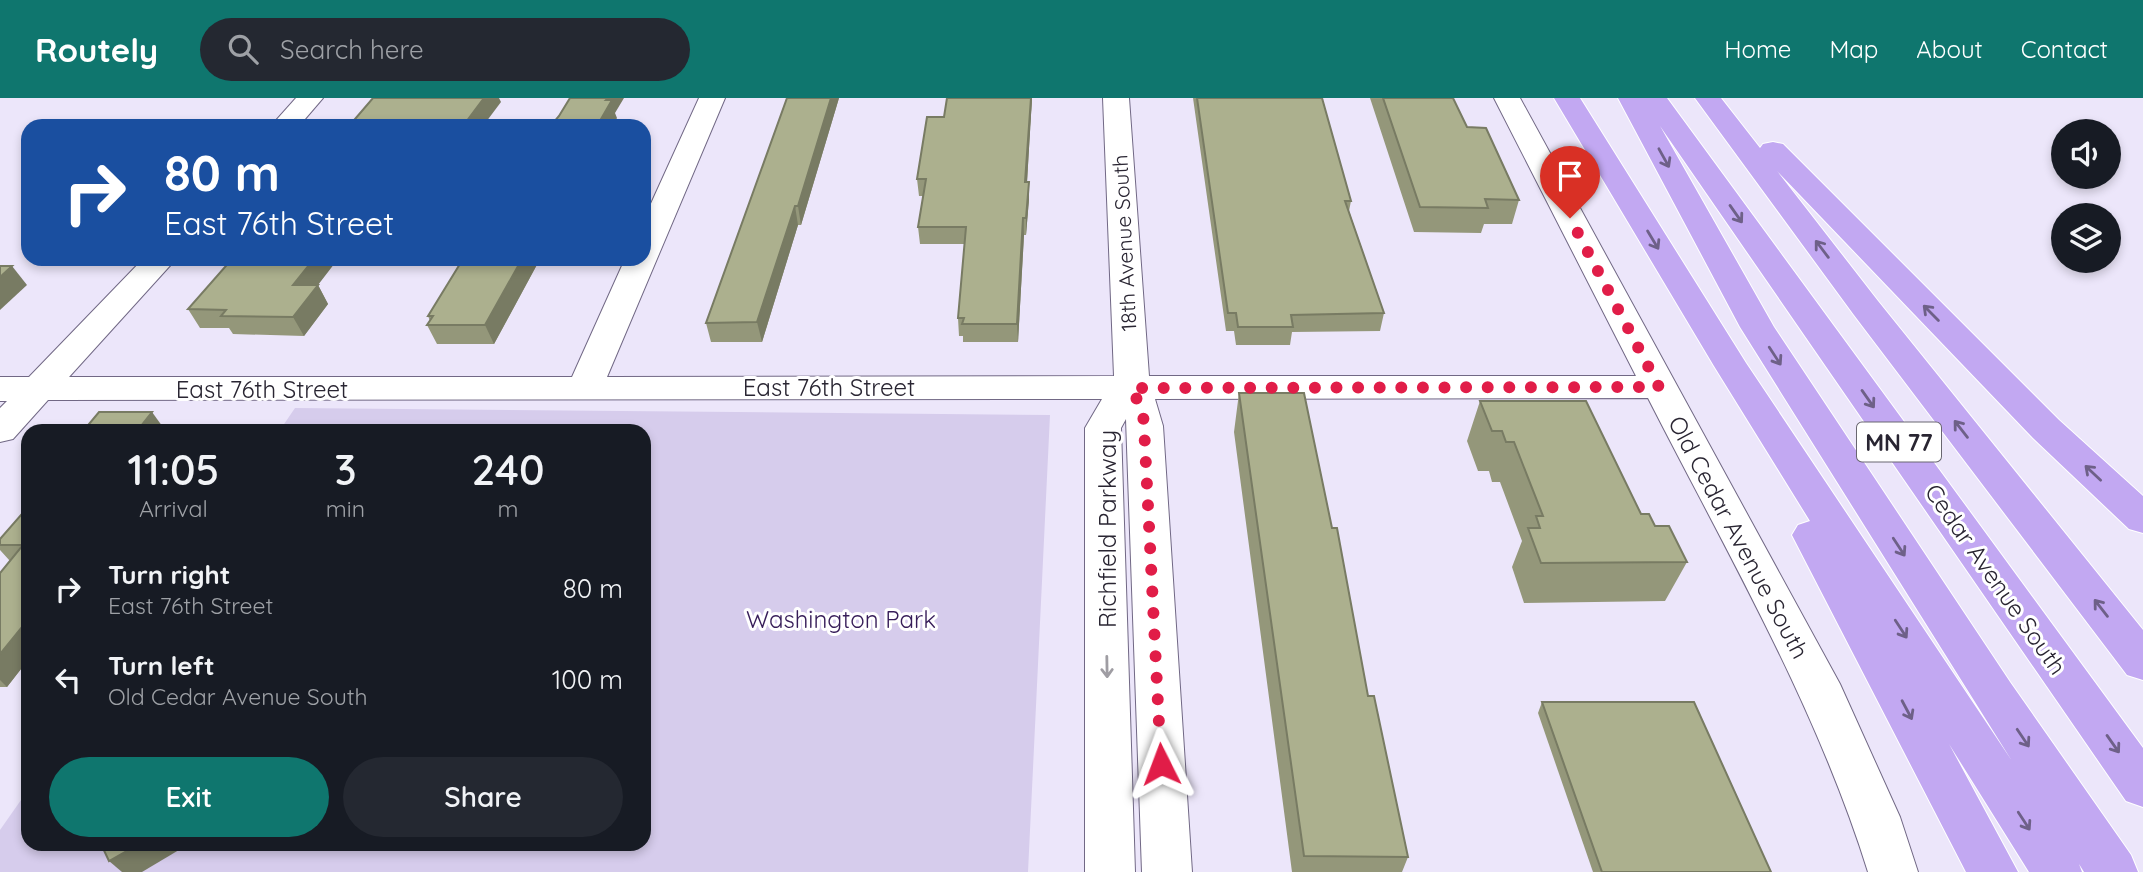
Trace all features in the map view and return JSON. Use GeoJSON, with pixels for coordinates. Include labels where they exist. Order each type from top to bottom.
{"type":"FeatureCollection","features":[{"type":"Feature","properties":{"kind":"highway"},"geometry":{"type":"LineString","coordinates":[[1567,98],[1731,366],[2057,872]]}},
{"type":"Feature","properties":{"kind":"highway"},"geometry":{"type":"LineString","coordinates":[[1631,98],[1757,327],[1994,695],[2113,872]]}},
{"type":"Feature","properties":{"kind":"highway","name":"Cedar Avenue South"},"geometry":{"type":"LineString","coordinates":[[1654,98],[2143,786]]}},
{"type":"Feature","properties":{"kind":"highway","name":"MN 77"},"geometry":{"type":"LineString","coordinates":[[1708,98],[1866,308],[2143,662]]}},
{"type":"Feature","properties":{"kind":"highway"},"geometry":{"type":"LineString","coordinates":[[1722,98],[2037,420],[2143,519]]}},
{"type":"Feature","properties":{"kind":"highway"},"geometry":{"type":"LineString","coordinates":[[1731,366],[1748,418],[1993,872]]}},
{"type":"Feature","properties":{"kind":"street"},"geometry":{"type":"LineString","coordinates":[[290,119],[310,98]]}},
{"type":"Feature","properties":{"kind":"street"},"geometry":{"type":"LineString","coordinates":[[651,237],[712,98]]}},
{"type":"Feature","properties":{"kind":"street","name":"18th Avenue South"},"geometry":{"type":"LineString","coordinates":[[1116,98],[1132,388]]}},
{"type":"Feature","properties":{"kind":"street","name":"Old Cedar Avenue South"},"geometry":{"type":"LineString","coordinates":[[1507,98],[1824,697],[1875,817],[1894,872]]}},
{"type":"Feature","properties":{"kind":"street"},"geometry":{"type":"LineString","coordinates":[[0,430],[153,266]]}},
{"type":"Feature","properties":{"kind":"street"},"geometry":{"type":"LineString","coordinates":[[586,388],[639,266]]}},
{"type":"Feature","properties":{"kind":"street","name":"East 76th Street"},"geometry":{"type":"LineString","coordinates":[[0,389],[1659,387]]}},
{"type":"Feature","properties":{"kind":"street","name":"Richfield Parkway"},"geometry":{"type":"LineString","coordinates":[[1110,872],[1103,428],[1110,413],[1132,388],[1143,414],[1144,426],[1167,872]]}},
{"type":"Feature","properties":{"kind":"green space","name":"Washington Park"},"geometry":{"type":"Polygon","coordinates":[[[295,408],[1050,415],[1028,872],[0,872],[0,830],[21,800],[21,851],[651,851],[651,424],[284,424],[295,408]]]}},
{"type":"Feature","properties":{"kind":"building"},"geometry":{"type":"Polygon","coordinates":[[[373,98],[484,98],[468,119],[355,119],[373,98]]]}},
{"type":"Feature","properties":{"kind":"building"},"geometry":{"type":"Polygon","coordinates":[[[570,98],[612,100],[601,119],[556,119],[570,98]]]}},
{"type":"Feature","properties":{"kind":"building"},"geometry":{"type":"Polygon","coordinates":[[[787,98],[831,98],[798,206],[795,206],[757,322],[706,323],[787,98]]]}},
{"type":"Feature","properties":{"kind":"building"},"geometry":{"type":"Polygon","coordinates":[[[947,98],[1031,98],[1025,182],[1029,182],[1026,218],[1023,218],[1017,324],[962,324],[964,318],[958,318],[966,227],[918,227],[926,179],[917,179],[927,117],[944,117],[947,98]]]}},
{"type":"Feature","properties":{"kind":"building"},"geometry":{"type":"Polygon","coordinates":[[[1197,98],[1322,98],[1351,201],[1345,201],[1384,313],[1291,315],[1293,327],[1238,327],[1236,313],[1228,313],[1197,98]]]}},
{"type":"Feature","properties":{"kind":"building"},"geometry":{"type":"Polygon","coordinates":[[[1383,98],[1453,98],[1467,127],[1486,128],[1519,200],[1485,199],[1488,208],[1420,207],[1383,98]]]}},
{"type":"Feature","properties":{"kind":"building"},"geometry":{"type":"Polygon","coordinates":[[[0,266],[12,266],[0,277],[0,266]]]}},
{"type":"Feature","properties":{"kind":"building"},"geometry":{"type":"Polygon","coordinates":[[[226,266],[308,266],[293,285],[318,285],[293,317],[221,316],[226,310],[188,309],[226,266]]]}},
{"type":"Feature","properties":{"kind":"building"},"geometry":{"type":"Polygon","coordinates":[[[459,266],[518,266],[485,325],[427,325],[433,316],[428,316],[459,266]]]}},
{"type":"Feature","properties":{"kind":"building"},"geometry":{"type":"Polygon","coordinates":[[[1239,393],[1304,393],[1332,528],[1337,528],[1368,696],[1374,696],[1408,857],[1304,856],[1239,393]]]}},
{"type":"Feature","properties":{"kind":"building"},"geometry":{"type":"Polygon","coordinates":[[[1480,401],[1586,401],[1641,514],[1649,514],[1655,526],[1669,526],[1687,562],[1541,563],[1528,528],[1540,528],[1536,516],[1543,516],[1514,442],[1506,442],[1502,431],[1492,431],[1480,401]]]}},
{"type":"Feature","properties":{"kind":"building"},"geometry":{"type":"Polygon","coordinates":[[[99,412],[152,412],[143,424],[89,424],[99,412]]]}},
{"type":"Feature","properties":{"kind":"building"},"geometry":{"type":"Polygon","coordinates":[[[21,515],[21,545],[0,545],[0,539],[21,515]]]}},
{"type":"Feature","properties":{"kind":"building"},"geometry":{"type":"Polygon","coordinates":[[[21,547],[21,628],[0,654],[0,573],[21,547]]]}},
{"type":"Feature","properties":{"kind":"building"},"geometry":{"type":"Polygon","coordinates":[[[1542,702],[1694,702],[1771,872],[1602,872],[1542,702]]]}},
{"type":"Feature","properties":{"kind":"building"},"geometry":{"type":"Polygon","coordinates":[[[104,851],[127,851],[109,861],[104,851]]]}},
{"type":"Feature","properties":{"kind":"route"},"geometry":{"type":"LineString","coordinates":[[1161,764],[1144,426],[1143,414],[1132,388],[1659,387],[1570,218]]}}]}
